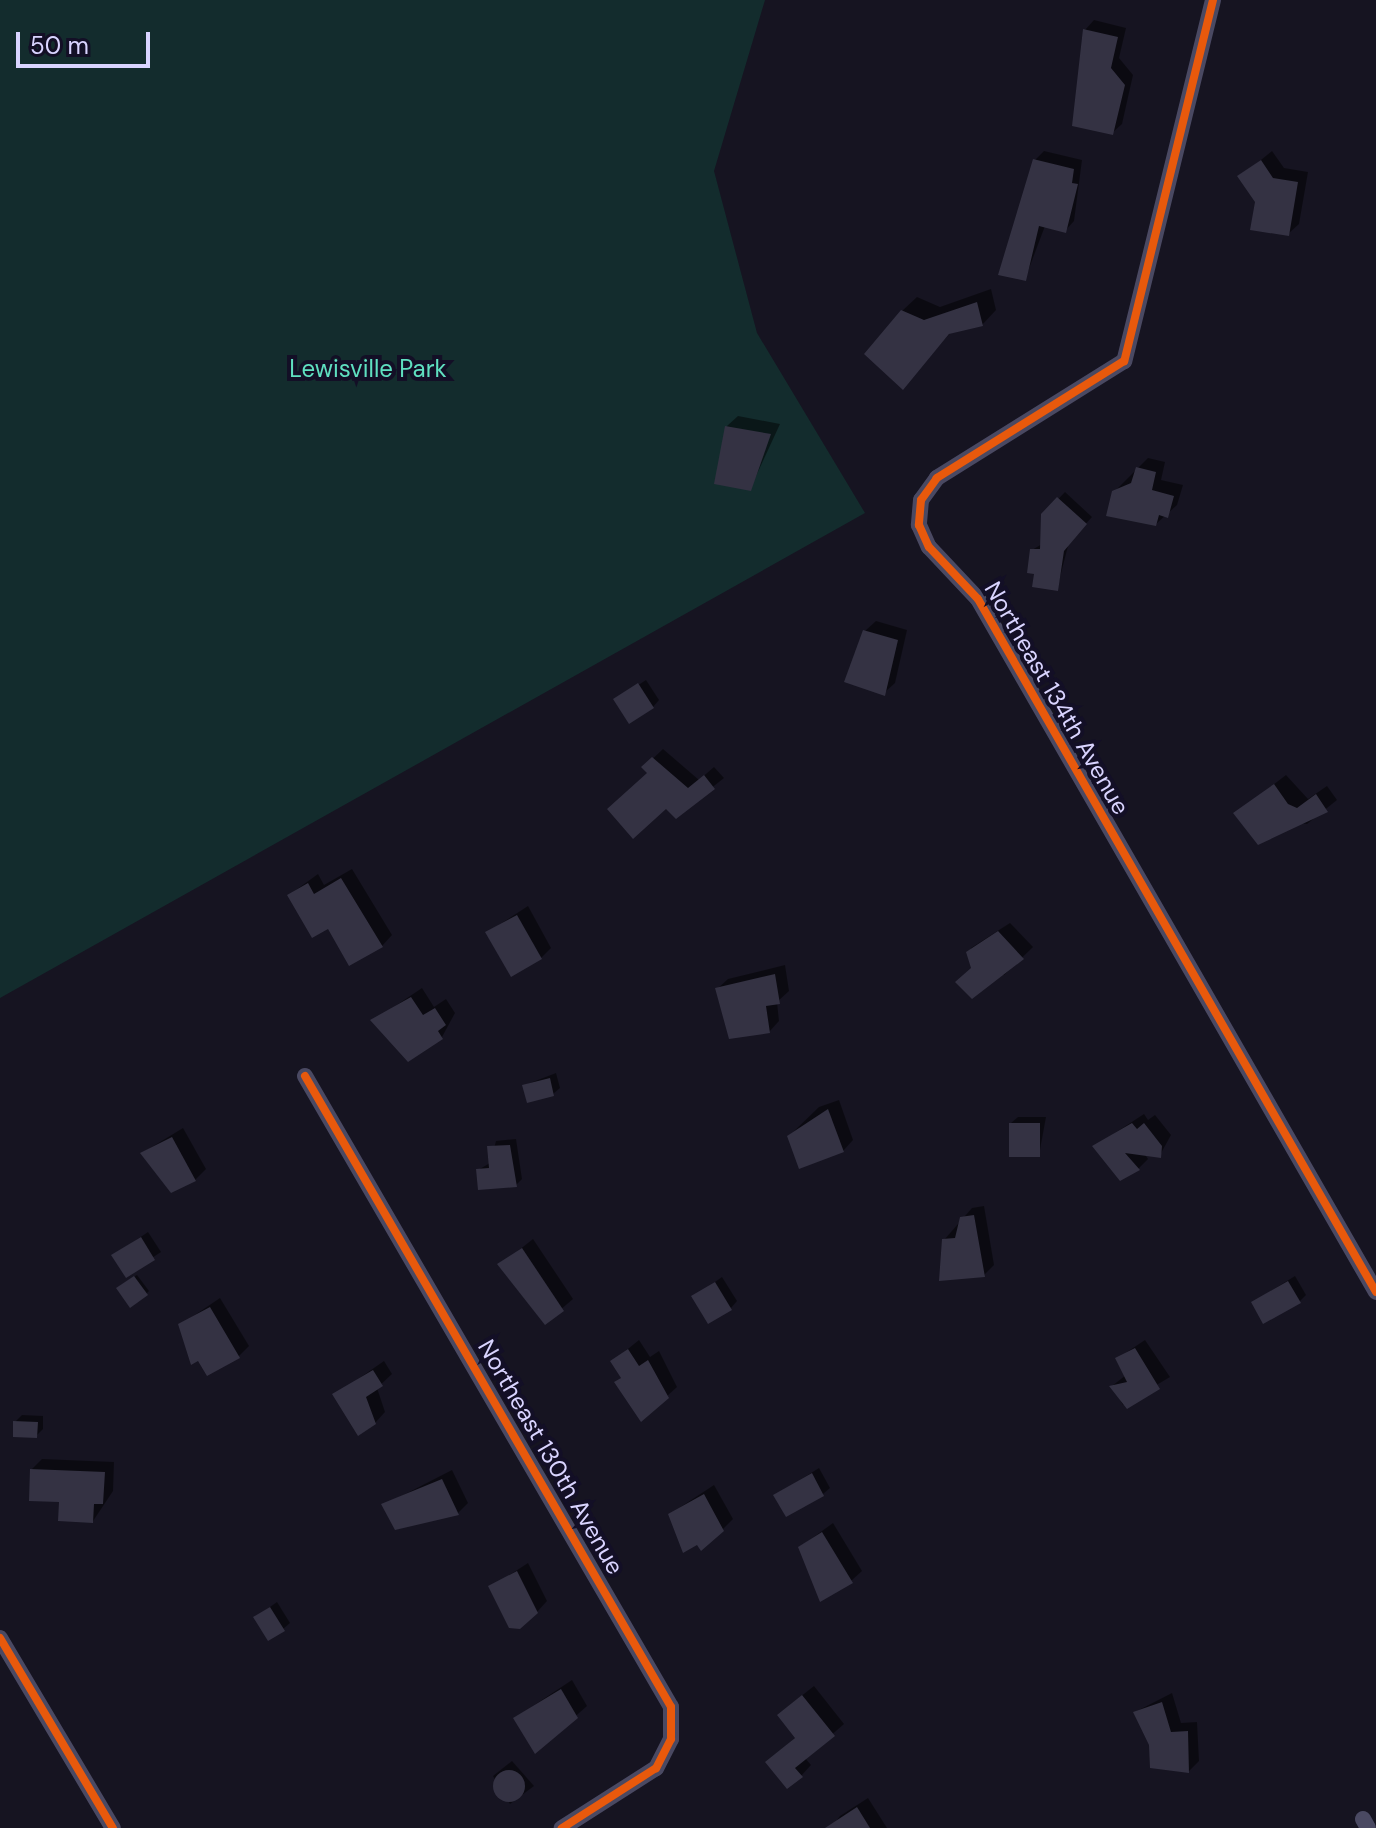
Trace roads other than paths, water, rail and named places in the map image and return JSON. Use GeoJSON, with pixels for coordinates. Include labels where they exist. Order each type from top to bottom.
{"type":"FeatureCollection","features":[{"type":"Feature","properties":{"kind":"street","name":"Northeast 134th Avenue"},"geometry":{"type":"LineString","coordinates":[[1213,0],[1124,361],[937,478],[921,500],[919,525],[929,547],[978,599],[1376,1292]]}},
{"type":"Feature","properties":{"kind":"street","name":"Northeast 130th Avenue"},"geometry":{"type":"LineString","coordinates":[[305,1076],[671,1707],[671,1739],[656,1768],[562,1828]]}},
{"type":"Feature","properties":{"kind":"street"},"geometry":{"type":"LineString","coordinates":[[0,1638],[113,1828]]}},
{"type":"Feature","properties":{"kind":"park label","name":"Lewisville Park"},"geometry":{"type":"Point","coordinates":[368,369]}}]}
